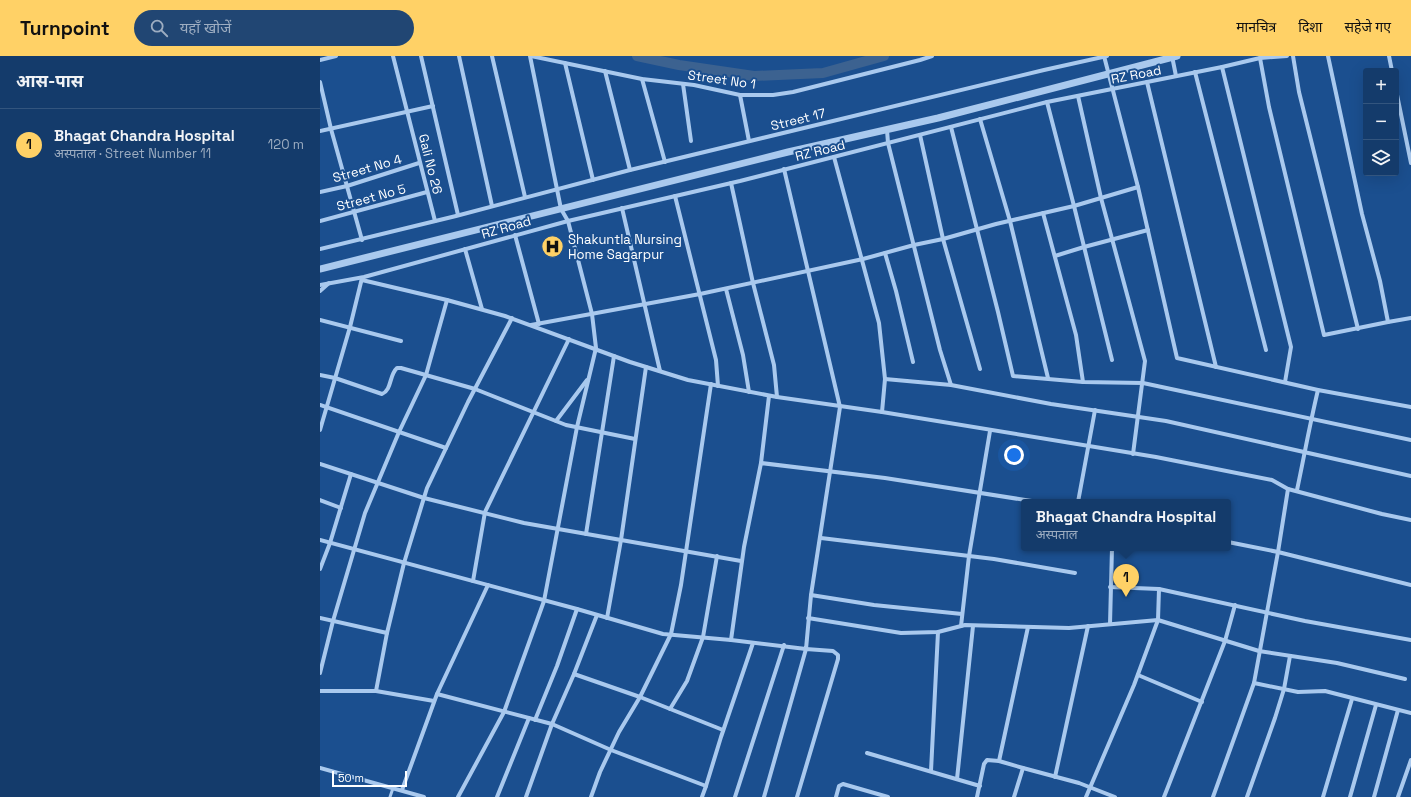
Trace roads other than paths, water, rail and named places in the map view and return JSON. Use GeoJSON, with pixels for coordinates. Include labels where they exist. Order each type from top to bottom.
{"type":"FeatureCollection","features":[{"type":"Feature","properties":{"kind":"street"},"geometry":{"type":"LineString","coordinates":[[320,60],[336,56]]}},
{"type":"Feature","properties":{"kind":"street","name":"Gali No 26"},"geometry":{"type":"LineString","coordinates":[[393,56],[435,221]]}},
{"type":"Feature","properties":{"kind":"street"},"geometry":{"type":"LineString","coordinates":[[421,56],[458,215]]}},
{"type":"Feature","properties":{"kind":"street"},"geometry":{"type":"LineString","coordinates":[[459,56],[492,206]]}},
{"type":"Feature","properties":{"kind":"street"},"geometry":{"type":"LineString","coordinates":[[492,56],[525,197]]}},
{"type":"Feature","properties":{"kind":"street"},"geometry":{"type":"LineString","coordinates":[[458,797],[504,712],[544,601],[577,427],[596,348],[592,314],[568,220],[561,209],[530,56]]}},
{"type":"Feature","properties":{"kind":"street","name":"Street No 1"},"geometry":{"type":"LineString","coordinates":[[530,56],[642,79],[683,84],[740,95],[773,95],[793,92],[932,56]]}},
{"type":"Feature","properties":{"kind":"street"},"geometry":{"type":"LineString","coordinates":[[1106,56],[1108,74],[1138,187],[1177,358],[1318,390],[1411,407]]}},
{"type":"Feature","properties":{"kind":"street","name":"Street 17"},"geometry":{"type":"LineString","coordinates":[[320,249],[362,240],[630,170],[1044,70],[1088,58],[1106,56]]}},
{"type":"Feature","properties":{"kind":"street"},"geometry":{"type":"LineString","coordinates":[[320,269],[788,152],[938,118],[1174,56],[1176,76]]}},
{"type":"Feature","properties":{"kind":"street","name":"RZ Road"},"geometry":{"type":"LineString","coordinates":[[320,285],[362,278],[568,220],[784,170],[1047,102],[1260,58],[1287,56]]}},
{"type":"Feature","properties":{"kind":"street"},"geometry":{"type":"LineString","coordinates":[[1293,56],[1299,92],[1358,329]]}},
{"type":"Feature","properties":{"kind":"street"},"geometry":{"type":"LineString","coordinates":[[1328,56],[1362,214],[1380,281],[1388,322]]}},
{"type":"Feature","properties":{"kind":"street"},"geometry":{"type":"LineString","coordinates":[[1389,56],[1391,68]]}},
{"type":"Feature","properties":{"kind":"street"},"geometry":{"type":"LineString","coordinates":[[1260,58],[1269,107],[1324,335],[1411,318]]}},
{"type":"Feature","properties":{"kind":"street"},"geometry":{"type":"LineString","coordinates":[[565,63],[593,180]]}},
{"type":"Feature","properties":{"kind":"street"},"geometry":{"type":"LineString","coordinates":[[1222,67],[1291,347],[1285,382]]}},
{"type":"Feature","properties":{"kind":"street"},"geometry":{"type":"LineString","coordinates":[[605,71],[630,170]]}},
{"type":"Feature","properties":{"kind":"street"},"geometry":{"type":"LineString","coordinates":[[1196,72],[1266,350]]}},
{"type":"Feature","properties":{"kind":"street"},"geometry":{"type":"LineString","coordinates":[[642,79],[665,162]]}},
{"type":"Feature","properties":{"kind":"street"},"geometry":{"type":"LineString","coordinates":[[320,82],[331,129],[362,240]]}},
{"type":"Feature","properties":{"kind":"street"},"geometry":{"type":"LineString","coordinates":[[1147,82],[1216,367]]}},
{"type":"Feature","properties":{"kind":"street"},"geometry":{"type":"LineString","coordinates":[[683,84],[691,141]]}},
{"type":"Feature","properties":{"kind":"street"},"geometry":{"type":"LineString","coordinates":[[740,95],[749,141]]}},
{"type":"Feature","properties":{"kind":"street"},"geometry":{"type":"LineString","coordinates":[[1078,96],[1101,198],[1145,361],[1133,454]]}},
{"type":"Feature","properties":{"kind":"street"},"geometry":{"type":"LineString","coordinates":[[1047,102],[1112,360]]}},
{"type":"Feature","properties":{"kind":"street"},"geometry":{"type":"LineString","coordinates":[[1399,104],[1411,163]]}},
{"type":"Feature","properties":{"kind":"street"},"geometry":{"type":"LineString","coordinates":[[320,131],[433,106]]}},
{"type":"Feature","properties":{"kind":"street"},"geometry":{"type":"LineString","coordinates":[[980,119],[1010,221],[1048,378]]}},
{"type":"Feature","properties":{"kind":"street"},"geometry":{"type":"LineString","coordinates":[[951,127],[1013,376],[1083,382],[1143,383],[1411,440]]}},
{"type":"Feature","properties":{"kind":"street"},"geometry":{"type":"LineString","coordinates":[[887,130],[888,143],[940,350],[951,385]]}},
{"type":"Feature","properties":{"kind":"street"},"geometry":{"type":"LineString","coordinates":[[920,135],[943,239],[980,369]]}},
{"type":"Feature","properties":{"kind":"street"},"geometry":{"type":"LineString","coordinates":[[834,157],[863,259],[879,323],[885,378],[882,412]]}},
{"type":"Feature","properties":{"kind":"street","name":"Street No 4"},"geometry":{"type":"LineString","coordinates":[[320,192],[347,186],[419,163]]}},
{"type":"Feature","properties":{"kind":"street"},"geometry":{"type":"LineString","coordinates":[[764,797],[806,649],[811,595],[840,407],[784,170]]}},
{"type":"Feature","properties":{"kind":"street"},"geometry":{"type":"LineString","coordinates":[[731,183],[753,283],[774,365],[776,397]]}},
{"type":"Feature","properties":{"kind":"street"},"geometry":{"type":"LineString","coordinates":[[531,325],[726,289],[863,259],[976,229],[1074,206],[1138,187]]}},
{"type":"Feature","properties":{"kind":"street","name":"Street No 5"},"geometry":{"type":"LineString","coordinates":[[320,221],[427,192]]}},
{"type":"Feature","properties":{"kind":"street"},"geometry":{"type":"LineString","coordinates":[[675,196],[716,360],[718,386]]}},
{"type":"Feature","properties":{"kind":"street"},"geometry":{"type":"LineString","coordinates":[[622,208],[660,371]]}},
{"type":"Feature","properties":{"kind":"street"},"geometry":{"type":"LineString","coordinates":[[1043,213],[1076,335],[1083,382]]}},
{"type":"Feature","properties":{"kind":"street"},"geometry":{"type":"LineString","coordinates":[[1055,256],[1148,230]]}},
{"type":"Feature","properties":{"kind":"street"},"geometry":{"type":"LineString","coordinates":[[515,235],[539,324]]}},
{"type":"Feature","properties":{"kind":"street"},"geometry":{"type":"LineString","coordinates":[[465,249],[482,309]]}},
{"type":"Feature","properties":{"kind":"street"},"geometry":{"type":"LineString","coordinates":[[885,253],[913,362]]}},
{"type":"Feature","properties":{"kind":"street"},"geometry":{"type":"LineString","coordinates":[[320,430],[350,327],[362,278],[512,318],[596,348],[614,356],[688,380],[769,396],[882,412],[1088,446],[1272,480],[1288,489],[1297,490],[1382,514],[1411,520]]}},
{"type":"Feature","properties":{"kind":"street"},"geometry":{"type":"LineString","coordinates":[[320,291],[329,283]]}},
{"type":"Feature","properties":{"kind":"street"},"geometry":{"type":"LineString","coordinates":[[726,289],[743,355],[749,392]]}},
{"type":"Feature","properties":{"kind":"street"},"geometry":{"type":"LineString","coordinates":[[320,673],[333,621],[364,513],[399,432],[426,375],[447,300]]}},
{"type":"Feature","properties":{"kind":"street"},"geometry":{"type":"LineString","coordinates":[[376,692],[387,633],[404,563],[427,488],[475,389],[512,318]]}},
{"type":"Feature","properties":{"kind":"street"},"geometry":{"type":"LineString","coordinates":[[320,320],[401,341]]}},
{"type":"Feature","properties":{"kind":"street"},"geometry":{"type":"LineString","coordinates":[[473,581],[485,512],[569,339]]}},
{"type":"Feature","properties":{"kind":"street"},"geometry":{"type":"LineString","coordinates":[[586,534],[614,356]]}},
{"type":"Feature","properties":{"kind":"street"},"geometry":{"type":"LineString","coordinates":[[607,618],[646,367]]}},
{"type":"Feature","properties":{"kind":"street"},"geometry":{"type":"LineString","coordinates":[[320,375],[335,378],[382,394],[387,391],[394,370],[401,368],[475,389],[566,425],[636,439]]}},
{"type":"Feature","properties":{"kind":"street"},"geometry":{"type":"LineString","coordinates":[[556,421],[589,378]]}},
{"type":"Feature","properties":{"kind":"street"},"geometry":{"type":"LineString","coordinates":[[885,378],[951,385],[1051,404],[1166,421],[1411,476]]}},
{"type":"Feature","properties":{"kind":"street"},"geometry":{"type":"LineString","coordinates":[[591,797],[600,772],[619,732],[640,697],[671,634],[681,585],[711,384]]}},
{"type":"Feature","properties":{"kind":"street"},"geometry":{"type":"LineString","coordinates":[[1297,490],[1318,390]]}},
{"type":"Feature","properties":{"kind":"street"},"geometry":{"type":"LineString","coordinates":[[731,640],[741,561],[761,463],[769,396]]}},
{"type":"Feature","properties":{"kind":"street"},"geometry":{"type":"LineString","coordinates":[[320,405],[446,448]]}},
{"type":"Feature","properties":{"kind":"street"},"geometry":{"type":"LineString","coordinates":[[1079,499],[1095,410]]}},
{"type":"Feature","properties":{"kind":"street"},"geometry":{"type":"LineString","coordinates":[[961,626],[969,556],[990,431]]}},
{"type":"Feature","properties":{"kind":"street"},"geometry":{"type":"LineString","coordinates":[[761,463],[885,478],[1021,499]]}},
{"type":"Feature","properties":{"kind":"street"},"geometry":{"type":"LineString","coordinates":[[320,464],[424,498],[485,512],[524,523],[741,561]]}},
{"type":"Feature","properties":{"kind":"street"},"geometry":{"type":"LineString","coordinates":[[320,569],[330,543],[351,474]]}},
{"type":"Feature","properties":{"kind":"street"},"geometry":{"type":"LineString","coordinates":[[1213,797],[1254,683],[1288,489]]}},
{"type":"Feature","properties":{"kind":"street"},"geometry":{"type":"LineString","coordinates":[[320,500],[341,508]]}},
{"type":"Feature","properties":{"kind":"street"},"geometry":{"type":"LineString","coordinates":[[820,538],[969,556],[1075,573]]}},
{"type":"Feature","properties":{"kind":"street"},"geometry":{"type":"LineString","coordinates":[[320,540],[577,609],[636,628],[663,634],[833,651],[838,655],[838,659],[797,797]]}},
{"type":"Feature","properties":{"kind":"street"},"geometry":{"type":"LineString","coordinates":[[1231,543],[1278,552],[1411,585]]}},
{"type":"Feature","properties":{"kind":"street"},"geometry":{"type":"LineString","coordinates":[[1110,624],[1112,551]]}},
{"type":"Feature","properties":{"kind":"street"},"geometry":{"type":"LineString","coordinates":[[670,709],[687,681],[703,637],[716,556]]}},
{"type":"Feature","properties":{"kind":"street"},"geometry":{"type":"LineString","coordinates":[[402,790],[434,701],[488,585]]}},
{"type":"Feature","properties":{"kind":"street"},"geometry":{"type":"LineString","coordinates":[[1110,588],[1159,590],[1305,621],[1411,640]]}},
{"type":"Feature","properties":{"kind":"street"},"geometry":{"type":"LineString","coordinates":[[1086,797],[1138,675],[1158,620],[1159,590]]}},
{"type":"Feature","properties":{"kind":"street"},"geometry":{"type":"LineString","coordinates":[[811,595],[874,605],[962,614]]}},
{"type":"Feature","properties":{"kind":"street"},"geometry":{"type":"LineString","coordinates":[[1164,797],[1225,641],[1235,605]]}},
{"type":"Feature","properties":{"kind":"street"},"geometry":{"type":"LineString","coordinates":[[535,720],[557,666],[577,609]]}},
{"type":"Feature","properties":{"kind":"street"},"geometry":{"type":"LineString","coordinates":[[526,797],[552,724],[574,674],[597,615]]}},
{"type":"Feature","properties":{"kind":"street"},"geometry":{"type":"LineString","coordinates":[[320,618],[387,633]]}},
{"type":"Feature","properties":{"kind":"street"},"geometry":{"type":"LineString","coordinates":[[808,618],[901,633],[938,632],[961,626],[1069,628],[1158,620],[1259,651],[1337,662],[1405,678]]}},
{"type":"Feature","properties":{"kind":"street"},"geometry":{"type":"LineString","coordinates":[[957,779],[973,626]]}},
{"type":"Feature","properties":{"kind":"street"},"geometry":{"type":"LineString","coordinates":[[1055,777],[1088,626]]}},
{"type":"Feature","properties":{"kind":"street"},"geometry":{"type":"LineString","coordinates":[[999,761],[1028,627]]}},
{"type":"Feature","properties":{"kind":"street"},"geometry":{"type":"LineString","coordinates":[[931,771],[938,632]]}},
{"type":"Feature","properties":{"kind":"street"},"geometry":{"type":"LineString","coordinates":[[709,797],[702,796],[753,643]]}},
{"type":"Feature","properties":{"kind":"street"},"geometry":{"type":"LineString","coordinates":[[735,797],[784,645]]}},
{"type":"Feature","properties":{"kind":"street"},"geometry":{"type":"LineString","coordinates":[[1248,797],[1284,689],[1290,656]]}},
{"type":"Feature","properties":{"kind":"street"},"geometry":{"type":"LineString","coordinates":[[574,674],[640,697],[723,730]]}},
{"type":"Feature","properties":{"kind":"street"},"geometry":{"type":"LineString","coordinates":[[1138,675],[1202,702]]}},
{"type":"Feature","properties":{"kind":"street"},"geometry":{"type":"LineString","coordinates":[[1254,683],[1306,693],[1325,691],[1411,713]]}},
{"type":"Feature","properties":{"kind":"street"},"geometry":{"type":"LineString","coordinates":[[320,691],[376,692],[434,701]]}},
{"type":"Feature","properties":{"kind":"street"},"geometry":{"type":"LineString","coordinates":[[437,694],[552,724],[611,750],[706,786]]}},
{"type":"Feature","properties":{"kind":"street"},"geometry":{"type":"LineString","coordinates":[[1323,797],[1352,698]]}},
{"type":"Feature","properties":{"kind":"street"},"geometry":{"type":"LineString","coordinates":[[1350,797],[1376,705]]}},
{"type":"Feature","properties":{"kind":"street"},"geometry":{"type":"LineString","coordinates":[[1374,797],[1398,710]]}},
{"type":"Feature","properties":{"kind":"street"},"geometry":{"type":"LineString","coordinates":[[497,797],[529,718]]}},
{"type":"Feature","properties":{"kind":"street"},"geometry":{"type":"LineString","coordinates":[[867,753],[980,786]]}},
{"type":"Feature","properties":{"kind":"street"},"geometry":{"type":"LineString","coordinates":[[977,797],[985,761],[989,760],[999,761],[1055,777],[1115,797]]}},
{"type":"Feature","properties":{"kind":"street"},"geometry":{"type":"LineString","coordinates":[[1398,797],[1411,760]]}},
{"type":"Feature","properties":{"kind":"street"},"geometry":{"type":"LineString","coordinates":[[320,768],[424,797]]}},
{"type":"Feature","properties":{"kind":"street"},"geometry":{"type":"LineString","coordinates":[[1014,797],[1023,768]]}},
{"type":"Feature","properties":{"kind":"street"},"geometry":{"type":"LineString","coordinates":[[836,797],[839,786],[843,784],[888,797]]}},
{"type":"Feature","properties":{"kind":"lane"},"geometry":{"type":"LineString","coordinates":[[390,797],[393,788]]}},
{"type":"Feature","properties":{"kind":"waterway"},"geometry":{"type":"LineString","coordinates":[[637,56],[679,65],[754,76],[823,73],[884,56]]}},
{"type":"Feature","properties":{"kind":"place","name":"Shakuntla Nursing Home Sagarpur"},"geometry":{"type":"Point","coordinates":[552,246]}},
{"type":"Feature","properties":{"kind":"place","name":"Bhagat Chandra Hospital"},"geometry":{"type":"Point","coordinates":[1126,597]}}]}
